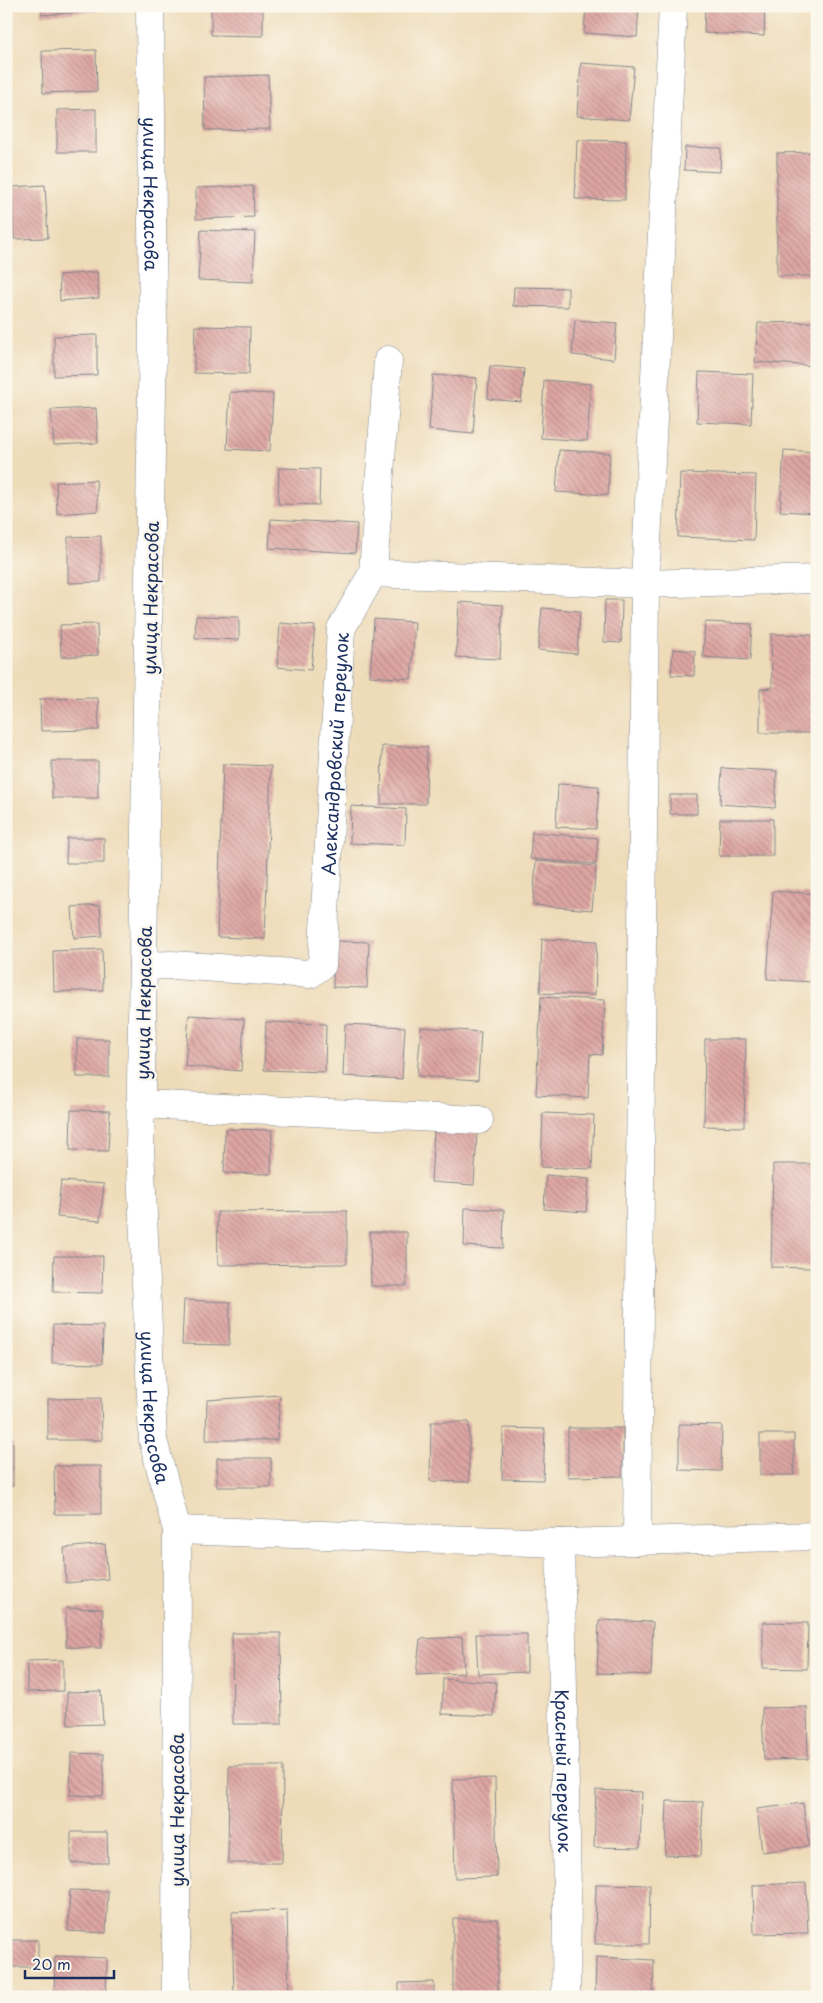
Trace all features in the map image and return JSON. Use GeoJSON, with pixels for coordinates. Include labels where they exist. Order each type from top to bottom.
{"type":"FeatureCollection","features":[{"type":"Feature","properties":{"kind":"street","name":"улица Некрасова"},"geometry":{"type":"LineString","coordinates":[[150,6],[153,328],[140,1147],[153,1440],[176,1530],[176,1997]]}},
{"type":"Feature","properties":{"kind":"street"},"geometry":{"type":"LineString","coordinates":[[637,1541],[646,584],[673,6]]}},
{"type":"Feature","properties":{"kind":"street"},"geometry":{"type":"LineString","coordinates":[[388,360],[374,573],[646,584],[817,579]]}},
{"type":"Feature","properties":{"kind":"street","name":"Александровский переулок"},"geometry":{"type":"LineString","coordinates":[[144,966],[172,965],[310,974],[322,966],[341,629],[374,573]]}},
{"type":"Feature","properties":{"kind":"street"},"geometry":{"type":"LineString","coordinates":[[140,1104],[480,1120]]}},
{"type":"Feature","properties":{"kind":"street"},"geometry":{"type":"LineString","coordinates":[[176,1530],[560,1543],[817,1536]]}},
{"type":"Feature","properties":{"kind":"street","name":"Красный переулок"},"geometry":{"type":"LineString","coordinates":[[560,1543],[567,1891],[566,1997]]}},
{"type":"Feature","properties":{"kind":"building"},"geometry":{"type":"Polygon","coordinates":[[[41,6],[96,6],[96,11],[42,15],[41,6]]]}},
{"type":"Feature","properties":{"kind":"building"},"geometry":{"type":"Polygon","coordinates":[[[211,6],[263,6],[263,36],[211,35],[211,6]]]}},
{"type":"Feature","properties":{"kind":"building"},"geometry":{"type":"Polygon","coordinates":[[[586,6],[639,6],[637,37],[584,33],[586,6]]]}},
{"type":"Feature","properties":{"kind":"building"},"geometry":{"type":"Polygon","coordinates":[[[705,6],[765,6],[764,36],[704,33],[705,6]]]}},
{"type":"Feature","properties":{"kind":"building"},"geometry":{"type":"Polygon","coordinates":[[[96,50],[97,91],[43,93],[42,51],[96,50]]]}},
{"type":"Feature","properties":{"kind":"building"},"geometry":{"type":"Polygon","coordinates":[[[581,63],[634,67],[629,120],[577,116],[581,63]]]}},
{"type":"Feature","properties":{"kind":"building"},"geometry":{"type":"Polygon","coordinates":[[[268,75],[270,129],[205,130],[204,77],[268,75]]]}},
{"type":"Feature","properties":{"kind":"building"},"geometry":{"type":"Polygon","coordinates":[[[96,109],[96,152],[57,152],[57,110],[96,109]]]}},
{"type":"Feature","properties":{"kind":"building"},"geometry":{"type":"Polygon","coordinates":[[[577,140],[626,141],[625,200],[575,199],[577,140]]]}},
{"type":"Feature","properties":{"kind":"building"},"geometry":{"type":"Polygon","coordinates":[[[685,147],[721,148],[720,172],[684,170],[685,147]]]}},
{"type":"Feature","properties":{"kind":"building"},"geometry":{"type":"Polygon","coordinates":[[[817,152],[817,276],[777,276],[777,153],[817,152]]]}},
{"type":"Feature","properties":{"kind":"building"},"geometry":{"type":"Polygon","coordinates":[[[45,185],[48,238],[14,239],[12,187],[45,185]]]}},
{"type":"Feature","properties":{"kind":"building"},"geometry":{"type":"Polygon","coordinates":[[[253,186],[254,217],[196,219],[196,188],[253,186]]]}},
{"type":"Feature","properties":{"kind":"building"},"geometry":{"type":"Polygon","coordinates":[[[201,230],[255,232],[253,282],[198,280],[201,230]]]}},
{"type":"Feature","properties":{"kind":"building"},"geometry":{"type":"Polygon","coordinates":[[[97,272],[99,298],[60,301],[59,275],[97,272]]]}},
{"type":"Feature","properties":{"kind":"building"},"geometry":{"type":"Polygon","coordinates":[[[514,287],[568,288],[568,307],[513,306],[514,287]]]}},
{"type":"Feature","properties":{"kind":"building"},"geometry":{"type":"Polygon","coordinates":[[[575,320],[617,323],[614,359],[572,355],[575,320]]]}},
{"type":"Feature","properties":{"kind":"building"},"geometry":{"type":"Polygon","coordinates":[[[817,322],[817,366],[755,362],[758,323],[817,322]]]}},
{"type":"Feature","properties":{"kind":"building"},"geometry":{"type":"Polygon","coordinates":[[[195,326],[250,327],[249,374],[194,373],[195,326]]]}},
{"type":"Feature","properties":{"kind":"building"},"geometry":{"type":"Polygon","coordinates":[[[97,335],[97,375],[54,376],[54,336],[97,335]]]}},
{"type":"Feature","properties":{"kind":"building"},"geometry":{"type":"Polygon","coordinates":[[[490,366],[524,369],[521,402],[488,399],[490,366]]]}},
{"type":"Feature","properties":{"kind":"building"},"geometry":{"type":"Polygon","coordinates":[[[699,372],[753,374],[751,424],[697,422],[699,372]]]}},
{"type":"Feature","properties":{"kind":"building"},"geometry":{"type":"Polygon","coordinates":[[[433,375],[477,378],[473,434],[429,430],[433,375]]]}},
{"type":"Feature","properties":{"kind":"building"},"geometry":{"type":"Polygon","coordinates":[[[544,380],[591,384],[587,441],[541,438],[544,380]]]}},
{"type":"Feature","properties":{"kind":"building"},"geometry":{"type":"Polygon","coordinates":[[[230,392],[273,394],[270,451],[227,449],[230,392]]]}},
{"type":"Feature","properties":{"kind":"building"},"geometry":{"type":"Polygon","coordinates":[[[96,408],[98,443],[54,445],[51,410],[96,408]]]}},
{"type":"Feature","properties":{"kind":"building"},"geometry":{"type":"Polygon","coordinates":[[[559,450],[610,453],[608,495],[556,492],[559,450]]]}},
{"type":"Feature","properties":{"kind":"building"},"geometry":{"type":"Polygon","coordinates":[[[784,450],[817,452],[817,513],[780,511],[784,450]]]}},
{"type":"Feature","properties":{"kind":"building"},"geometry":{"type":"Polygon","coordinates":[[[279,468],[320,469],[319,505],[278,504],[279,468]]]}},
{"type":"Feature","properties":{"kind":"building"},"geometry":{"type":"Polygon","coordinates":[[[680,473],[756,475],[754,540],[678,537],[680,473]]]}},
{"type":"Feature","properties":{"kind":"building"},"geometry":{"type":"Polygon","coordinates":[[[96,480],[98,511],[57,514],[56,482],[96,480]]]}},
{"type":"Feature","properties":{"kind":"building"},"geometry":{"type":"Polygon","coordinates":[[[271,519],[357,524],[355,553],[269,548],[271,519]]]}},
{"type":"Feature","properties":{"kind":"building"},"geometry":{"type":"Polygon","coordinates":[[[101,536],[101,582],[68,583],[68,537],[101,536]]]}},
{"type":"Feature","properties":{"kind":"building"},"geometry":{"type":"Polygon","coordinates":[[[605,600],[622,600],[621,643],[604,642],[605,600]]]}},
{"type":"Feature","properties":{"kind":"building"},"geometry":{"type":"Polygon","coordinates":[[[459,602],[503,605],[500,659],[456,657],[459,602]]]}},
{"type":"Feature","properties":{"kind":"building"},"geometry":{"type":"Polygon","coordinates":[[[542,608],[580,611],[577,654],[538,650],[542,608]]]}},
{"type":"Feature","properties":{"kind":"building"},"geometry":{"type":"Polygon","coordinates":[[[196,616],[239,617],[239,640],[195,638],[196,616]]]}},
{"type":"Feature","properties":{"kind":"building"},"geometry":{"type":"Polygon","coordinates":[[[374,619],[415,622],[411,679],[370,676],[374,619]]]}},
{"type":"Feature","properties":{"kind":"building"},"geometry":{"type":"Polygon","coordinates":[[[705,622],[752,624],[750,660],[703,657],[705,622]]]}},
{"type":"Feature","properties":{"kind":"building"},"geometry":{"type":"Polygon","coordinates":[[[280,623],[315,626],[311,670],[277,667],[280,623]]]}},
{"type":"Feature","properties":{"kind":"building"},"geometry":{"type":"Polygon","coordinates":[[[97,624],[98,655],[61,657],[60,625],[97,624]]]}},
{"type":"Feature","properties":{"kind":"building"},"geometry":{"type":"Polygon","coordinates":[[[771,634],[817,635],[817,733],[760,733],[760,689],[772,688],[771,634]]]}},
{"type":"Feature","properties":{"kind":"building"},"geometry":{"type":"Polygon","coordinates":[[[673,649],[695,651],[694,676],[671,675],[673,649]]]}},
{"type":"Feature","properties":{"kind":"building"},"geometry":{"type":"Polygon","coordinates":[[[98,698],[99,730],[41,731],[40,699],[98,698]]]}},
{"type":"Feature","properties":{"kind":"building"},"geometry":{"type":"Polygon","coordinates":[[[382,746],[427,747],[426,804],[381,804],[382,746]]]}},
{"type":"Feature","properties":{"kind":"building"},"geometry":{"type":"Polygon","coordinates":[[[52,761],[98,761],[98,798],[52,798],[52,761]]]}},
{"type":"Feature","properties":{"kind":"building"},"geometry":{"type":"Polygon","coordinates":[[[223,764],[271,766],[265,939],[217,937],[223,764]]]}},
{"type":"Feature","properties":{"kind":"building"},"geometry":{"type":"Polygon","coordinates":[[[722,768],[777,771],[775,808],[720,804],[722,768]]]}},
{"type":"Feature","properties":{"kind":"building"},"geometry":{"type":"Polygon","coordinates":[[[558,784],[599,786],[596,829],[556,827],[558,784]]]}},
{"type":"Feature","properties":{"kind":"building"},"geometry":{"type":"Polygon","coordinates":[[[670,795],[697,795],[697,814],[670,814],[670,795]]]}},
{"type":"Feature","properties":{"kind":"building"},"geometry":{"type":"Polygon","coordinates":[[[351,806],[406,809],[405,845],[350,843],[351,806]]]}},
{"type":"Feature","properties":{"kind":"building"},"geometry":{"type":"Polygon","coordinates":[[[720,819],[773,819],[773,856],[719,856],[720,819]]]}},
{"type":"Feature","properties":{"kind":"building"},"geometry":{"type":"Polygon","coordinates":[[[532,832],[598,838],[596,864],[530,859],[532,832]]]}},
{"type":"Feature","properties":{"kind":"building"},"geometry":{"type":"Polygon","coordinates":[[[67,838],[104,838],[104,863],[66,863],[67,838]]]}},
{"type":"Feature","properties":{"kind":"building"},"geometry":{"type":"Polygon","coordinates":[[[536,861],[596,866],[592,910],[533,905],[536,861]]]}},
{"type":"Feature","properties":{"kind":"building"},"geometry":{"type":"Polygon","coordinates":[[[773,891],[817,894],[812,982],[767,979],[773,891]]]}},
{"type":"Feature","properties":{"kind":"building"},"geometry":{"type":"Polygon","coordinates":[[[100,905],[102,936],[74,938],[72,907],[100,905]]]}},
{"type":"Feature","properties":{"kind":"building"},"geometry":{"type":"Polygon","coordinates":[[[542,939],[597,941],[595,995],[540,993],[542,939]]]}},
{"type":"Feature","properties":{"kind":"building"},"geometry":{"type":"Polygon","coordinates":[[[334,941],[369,942],[367,988],[333,987],[334,941]]]}},
{"type":"Feature","properties":{"kind":"building"},"geometry":{"type":"Polygon","coordinates":[[[102,949],[103,990],[54,992],[53,951],[102,949]]]}},
{"type":"Feature","properties":{"kind":"building"},"geometry":{"type":"Polygon","coordinates":[[[541,997],[605,1000],[602,1055],[590,1054],[588,1098],[536,1095],[541,997]]]}},
{"type":"Feature","properties":{"kind":"building"},"geometry":{"type":"Polygon","coordinates":[[[189,1015],[244,1019],[241,1071],[185,1066],[189,1015]]]}},
{"type":"Feature","properties":{"kind":"building"},"geometry":{"type":"Polygon","coordinates":[[[266,1022],[326,1024],[325,1072],[264,1070],[266,1022]]]}},
{"type":"Feature","properties":{"kind":"building"},"geometry":{"type":"Polygon","coordinates":[[[345,1024],[405,1027],[402,1079],[343,1076],[345,1024]]]}},
{"type":"Feature","properties":{"kind":"building"},"geometry":{"type":"Polygon","coordinates":[[[421,1027],[481,1032],[478,1080],[417,1076],[421,1027]]]}},
{"type":"Feature","properties":{"kind":"building"},"geometry":{"type":"Polygon","coordinates":[[[77,1039],[109,1039],[109,1077],[77,1077],[77,1039]]]}},
{"type":"Feature","properties":{"kind":"building"},"geometry":{"type":"Polygon","coordinates":[[[705,1039],[746,1039],[744,1127],[704,1126],[705,1039]]]}},
{"type":"Feature","properties":{"kind":"building"},"geometry":{"type":"Polygon","coordinates":[[[71,1110],[110,1111],[108,1151],[70,1150],[71,1110]]]}},
{"type":"Feature","properties":{"kind":"building"},"geometry":{"type":"Polygon","coordinates":[[[543,1113],[594,1115],[592,1169],[541,1167],[543,1113]]]}},
{"type":"Feature","properties":{"kind":"building"},"geometry":{"type":"Polygon","coordinates":[[[225,1129],[272,1130],[271,1174],[224,1173],[225,1129]]]}},
{"type":"Feature","properties":{"kind":"building"},"geometry":{"type":"Polygon","coordinates":[[[434,1130],[477,1133],[474,1185],[431,1182],[434,1130]]]}},
{"type":"Feature","properties":{"kind":"building"},"geometry":{"type":"Polygon","coordinates":[[[773,1164],[814,1164],[812,1268],[771,1267],[773,1164]]]}},
{"type":"Feature","properties":{"kind":"building"},"geometry":{"type":"Polygon","coordinates":[[[546,1175],[589,1179],[586,1212],[544,1209],[546,1175]]]}},
{"type":"Feature","properties":{"kind":"building"},"geometry":{"type":"Polygon","coordinates":[[[61,1181],[104,1184],[100,1221],[57,1217],[61,1181]]]}},
{"type":"Feature","properties":{"kind":"building"},"geometry":{"type":"Polygon","coordinates":[[[465,1208],[504,1210],[503,1248],[464,1246],[465,1208]]]}},
{"type":"Feature","properties":{"kind":"building"},"geometry":{"type":"Polygon","coordinates":[[[347,1211],[347,1264],[218,1265],[217,1212],[347,1211]]]}},
{"type":"Feature","properties":{"kind":"building"},"geometry":{"type":"Polygon","coordinates":[[[370,1232],[407,1232],[407,1286],[371,1286],[370,1232]]]}},
{"type":"Feature","properties":{"kind":"building"},"geometry":{"type":"Polygon","coordinates":[[[54,1256],[103,1256],[102,1293],[53,1292],[54,1256]]]}},
{"type":"Feature","properties":{"kind":"building"},"geometry":{"type":"Polygon","coordinates":[[[184,1300],[230,1302],[229,1345],[182,1344],[184,1300]]]}},
{"type":"Feature","properties":{"kind":"building"},"geometry":{"type":"Polygon","coordinates":[[[53,1325],[103,1326],[102,1364],[52,1363],[53,1325]]]}},
{"type":"Feature","properties":{"kind":"building"},"geometry":{"type":"Polygon","coordinates":[[[280,1395],[277,1440],[206,1440],[207,1400],[280,1395]]]}},
{"type":"Feature","properties":{"kind":"building"},"geometry":{"type":"Polygon","coordinates":[[[101,1398],[102,1440],[48,1440],[48,1399],[101,1398]]]}},
{"type":"Feature","properties":{"kind":"building"},"geometry":{"type":"Polygon","coordinates":[[[431,1422],[469,1422],[469,1482],[430,1481],[431,1422]]]}},
{"type":"Feature","properties":{"kind":"building"},"geometry":{"type":"Polygon","coordinates":[[[679,1424],[722,1425],[721,1471],[679,1470],[679,1424]]]}},
{"type":"Feature","properties":{"kind":"building"},"geometry":{"type":"Polygon","coordinates":[[[503,1428],[545,1429],[543,1480],[502,1479],[503,1428]]]}},
{"type":"Feature","properties":{"kind":"building"},"geometry":{"type":"Polygon","coordinates":[[[568,1428],[623,1428],[623,1476],[568,1477],[568,1428]]]}},
{"type":"Feature","properties":{"kind":"building"},"geometry":{"type":"Polygon","coordinates":[[[760,1434],[794,1434],[794,1475],[760,1475],[760,1434]]]}},
{"type":"Feature","properties":{"kind":"building"},"geometry":{"type":"Polygon","coordinates":[[[6,1443],[13,1443],[13,1486],[6,1486],[6,1443]]]}},
{"type":"Feature","properties":{"kind":"building"},"geometry":{"type":"Polygon","coordinates":[[[217,1458],[271,1458],[271,1487],[217,1487],[217,1458]]]}},
{"type":"Feature","properties":{"kind":"building"},"geometry":{"type":"Polygon","coordinates":[[[54,1466],[101,1466],[101,1514],[55,1514],[54,1466]]]}},
{"type":"Feature","properties":{"kind":"building"},"geometry":{"type":"Polygon","coordinates":[[[105,1544],[108,1579],[66,1583],[64,1548],[105,1544]]]}},
{"type":"Feature","properties":{"kind":"building"},"geometry":{"type":"Polygon","coordinates":[[[66,1608],[103,1609],[101,1648],[66,1647],[66,1608]]]}},
{"type":"Feature","properties":{"kind":"building"},"geometry":{"type":"Polygon","coordinates":[[[599,1620],[653,1622],[651,1675],[597,1673],[599,1620]]]}},
{"type":"Feature","properties":{"kind":"building"},"geometry":{"type":"Polygon","coordinates":[[[763,1622],[808,1623],[807,1669],[763,1668],[763,1622]]]}},
{"type":"Feature","properties":{"kind":"building"},"geometry":{"type":"Polygon","coordinates":[[[232,1633],[281,1633],[282,1724],[233,1724],[232,1633]]]}},
{"type":"Feature","properties":{"kind":"building"},"geometry":{"type":"Polygon","coordinates":[[[476,1634],[527,1634],[527,1672],[478,1674],[476,1634]]]}},
{"type":"Feature","properties":{"kind":"building"},"geometry":{"type":"Polygon","coordinates":[[[462,1637],[464,1673],[416,1675],[420,1639],[462,1637]]]}},
{"type":"Feature","properties":{"kind":"building"},"geometry":{"type":"Polygon","coordinates":[[[63,1660],[63,1691],[27,1692],[27,1661],[63,1660]]]}},
{"type":"Feature","properties":{"kind":"building"},"geometry":{"type":"Polygon","coordinates":[[[443,1679],[496,1682],[494,1716],[442,1714],[443,1679]]]}},
{"type":"Feature","properties":{"kind":"building"},"geometry":{"type":"Polygon","coordinates":[[[101,1691],[103,1724],[68,1725],[67,1692],[101,1691]]]}},
{"type":"Feature","properties":{"kind":"building"},"geometry":{"type":"Polygon","coordinates":[[[807,1707],[808,1759],[764,1760],[762,1708],[807,1707]]]}},
{"type":"Feature","properties":{"kind":"building"},"geometry":{"type":"Polygon","coordinates":[[[71,1753],[104,1754],[103,1796],[70,1795],[71,1753]]]}},
{"type":"Feature","properties":{"kind":"building"},"geometry":{"type":"Polygon","coordinates":[[[229,1766],[283,1766],[282,1863],[228,1863],[229,1766]]]}},
{"type":"Feature","properties":{"kind":"building"},"geometry":{"type":"Polygon","coordinates":[[[495,1778],[497,1877],[455,1878],[453,1779],[495,1778]]]}},
{"type":"Feature","properties":{"kind":"building"},"geometry":{"type":"Polygon","coordinates":[[[596,1790],[642,1792],[640,1848],[594,1847],[596,1790]]]}},
{"type":"Feature","properties":{"kind":"building"},"geometry":{"type":"Polygon","coordinates":[[[667,1801],[703,1802],[701,1856],[665,1855],[667,1801]]]}},
{"type":"Feature","properties":{"kind":"building"},"geometry":{"type":"Polygon","coordinates":[[[803,1803],[809,1846],[762,1852],[757,1809],[803,1803]]]}},
{"type":"Feature","properties":{"kind":"building"},"geometry":{"type":"Polygon","coordinates":[[[71,1832],[107,1832],[108,1863],[71,1863],[71,1832]]]}},
{"type":"Feature","properties":{"kind":"building"},"geometry":{"type":"Polygon","coordinates":[[[806,1883],[808,1933],[754,1934],[753,1885],[806,1883]]]}},
{"type":"Feature","properties":{"kind":"building"},"geometry":{"type":"Polygon","coordinates":[[[596,1884],[650,1885],[649,1944],[595,1944],[596,1884]]]}},
{"type":"Feature","properties":{"kind":"building"},"geometry":{"type":"Polygon","coordinates":[[[70,1890],[108,1891],[106,1933],[68,1931],[70,1890]]]}},
{"type":"Feature","properties":{"kind":"building"},"geometry":{"type":"Polygon","coordinates":[[[287,1910],[289,1997],[234,1997],[232,1912],[287,1910]]]}},
{"type":"Feature","properties":{"kind":"building"},"geometry":{"type":"Polygon","coordinates":[[[453,1919],[498,1919],[498,1992],[453,1992],[453,1919]]]}},
{"type":"Feature","properties":{"kind":"building"},"geometry":{"type":"Polygon","coordinates":[[[6,1940],[38,1940],[38,1967],[6,1967],[6,1940]]]}},
{"type":"Feature","properties":{"kind":"building"},"geometry":{"type":"Polygon","coordinates":[[[55,1956],[107,1958],[106,1997],[54,1997],[55,1956]]]}},
{"type":"Feature","properties":{"kind":"building"},"geometry":{"type":"Polygon","coordinates":[[[596,1957],[654,1960],[653,1997],[595,1996],[596,1957]]]}},
{"type":"Feature","properties":{"kind":"building"},"geometry":{"type":"Polygon","coordinates":[[[434,1982],[434,1997],[399,1997],[399,1983],[434,1982]]]}}]}
